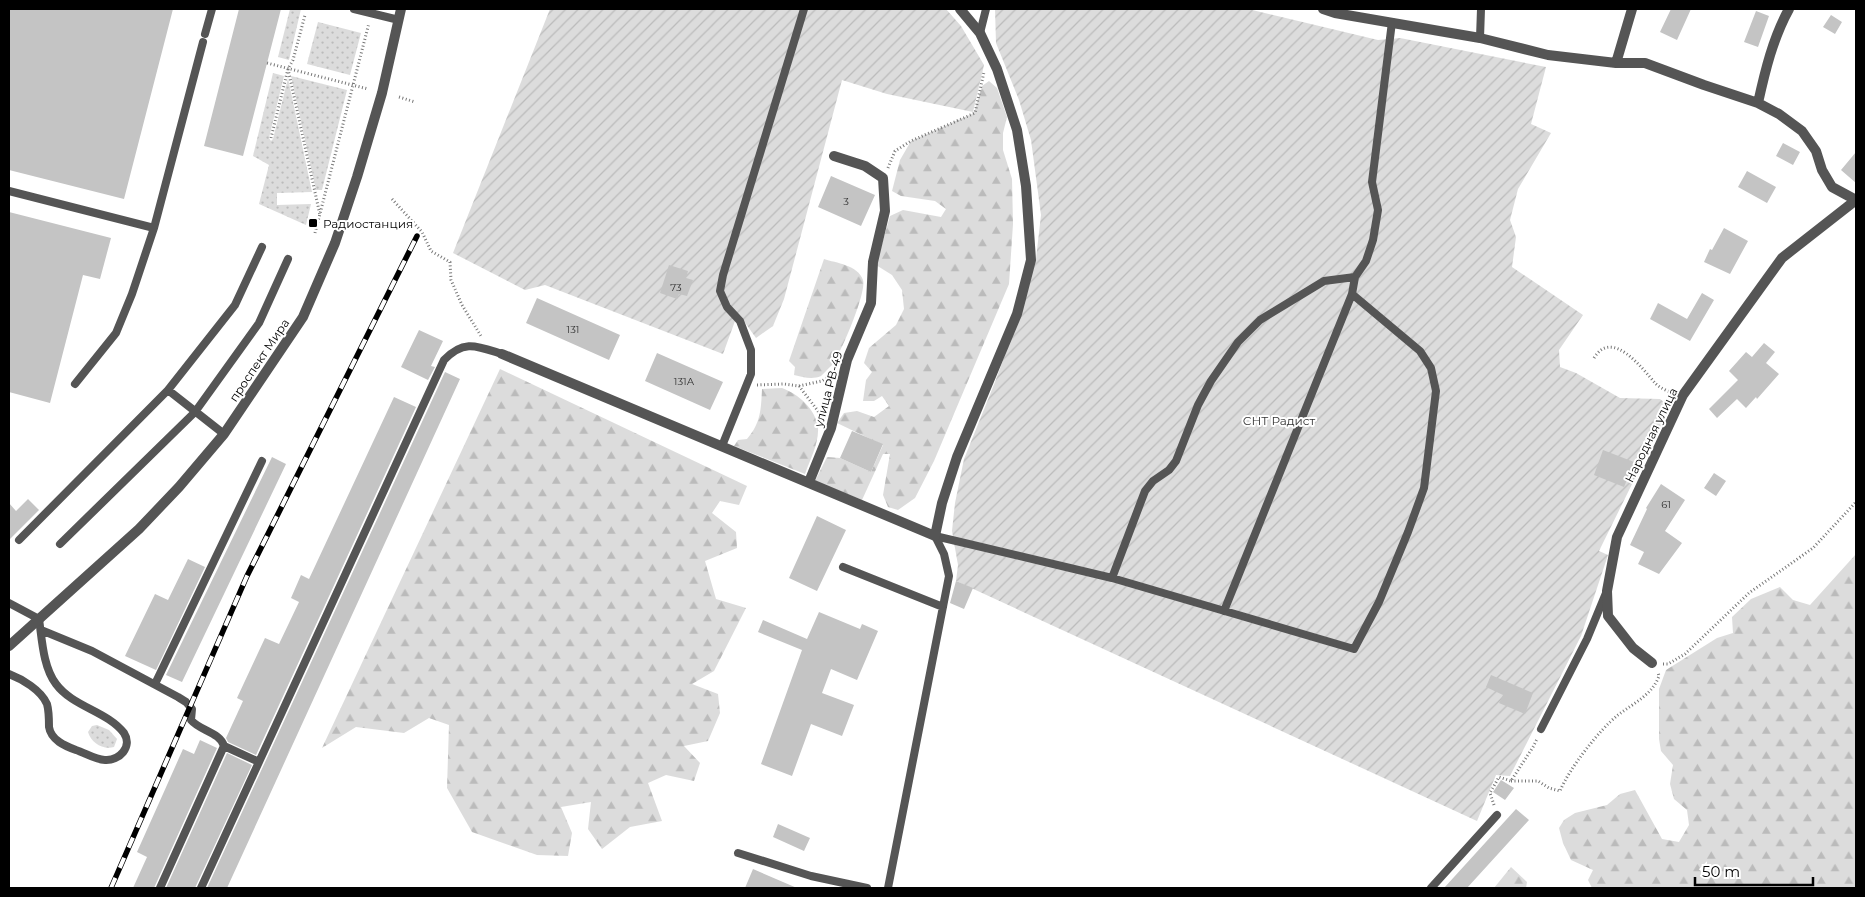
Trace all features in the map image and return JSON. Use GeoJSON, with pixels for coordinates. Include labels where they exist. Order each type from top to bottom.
{"type":"FeatureCollection","features":[{"type":"Feature","properties":{"kind":"street","name":"проспект Мира"},"geometry":{"type":"LineString","coordinates":[[9,646],[139,529],[179,487],[224,434],[303,317],[335,243],[357,177],[377,112],[402,9]]}},
{"type":"Feature","properties":{"kind":"street"},"geometry":{"type":"LineString","coordinates":[[502,354],[935,536],[942,503],[957,457],[1017,314],[1031,260],[1026,186],[1017,130],[993,60],[980,33],[960,9]]}},
{"type":"Feature","properties":{"kind":"street"},"geometry":{"type":"LineString","coordinates":[[1324,9],[1480,38],[1548,55],[1616,63],[1645,63],[1758,103],[1779,114],[1802,131],[1816,151],[1822,170],[1832,187],[1856,200]]}},
{"type":"Feature","properties":{"kind":"street"},"geometry":{"type":"LineString","coordinates":[[1616,63],[1632,9]]}},
{"type":"Feature","properties":{"kind":"street"},"geometry":{"type":"LineString","coordinates":[[1758,103],[1771,51],[1781,22],[1788,9]]}},
{"type":"Feature","properties":{"kind":"street"},"geometry":{"type":"LineString","coordinates":[[834,156],[864,166],[883,178]]}},
{"type":"Feature","properties":{"kind":"street","name":"улица РВ-49"},"geometry":{"type":"LineString","coordinates":[[809,482],[831,428],[847,360],[871,303],[873,262],[885,211],[883,178]]}},
{"type":"Feature","properties":{"kind":"street","name":"Народная улица"},"geometry":{"type":"LineString","coordinates":[[1652,664],[1633,648],[1608,616],[1607,591],[1617,537],[1683,395],[1782,258],[1856,200]]}},
{"type":"Feature","properties":{"kind":"lane"},"geometry":{"type":"LineString","coordinates":[[75,384],[116,333],[132,294],[154,228],[212,9]]}},
{"type":"Feature","properties":{"kind":"lane"},"geometry":{"type":"LineString","coordinates":[[354,9],[399,20]]}},
{"type":"Feature","properties":{"kind":"lane"},"geometry":{"type":"LineString","coordinates":[[722,446],[751,374],[751,350],[740,321],[727,307],[720,291],[723,275],[804,9]]}},
{"type":"Feature","properties":{"kind":"lane"},"geometry":{"type":"LineString","coordinates":[[980,33],[986,9]]}},
{"type":"Feature","properties":{"kind":"lane"},"geometry":{"type":"LineString","coordinates":[[1480,38],[1481,9]]}},
{"type":"Feature","properties":{"kind":"lane"},"geometry":{"type":"LineString","coordinates":[[1224,611],[1352,294],[1355,277],[1366,261],[1373,240],[1378,210],[1372,182],[1392,22]]}},
{"type":"Feature","properties":{"kind":"lane"},"geometry":{"type":"LineString","coordinates":[[9,191],[154,228]]}},
{"type":"Feature","properties":{"kind":"lane"},"geometry":{"type":"LineString","coordinates":[[19,540],[168,390],[235,305],[262,247]]}},
{"type":"Feature","properties":{"kind":"lane"},"geometry":{"type":"LineString","coordinates":[[60,544],[195,412],[259,323],[288,259]]}},
{"type":"Feature","properties":{"kind":"lane"},"geometry":{"type":"LineString","coordinates":[[1112,578],[1145,491],[1153,481],[1168,470],[1176,461],[1198,405],[1211,381],[1238,342],[1260,320],[1324,280],[1355,277]]}},
{"type":"Feature","properties":{"kind":"lane"},"geometry":{"type":"LineString","coordinates":[[935,536],[1112,578],[1354,648],[1379,602],[1424,488],[1436,391],[1431,368],[1420,351],[1352,294]]}},
{"type":"Feature","properties":{"kind":"lane"},"geometry":{"type":"LineString","coordinates":[[201,888],[444,360],[454,350],[468,346],[502,354]]}},
{"type":"Feature","properties":{"kind":"lane"},"geometry":{"type":"LineString","coordinates":[[168,390],[224,434]]}},
{"type":"Feature","properties":{"kind":"lane"},"geometry":{"type":"LineString","coordinates":[[155,684],[262,461]]}},
{"type":"Feature","properties":{"kind":"lane"},"geometry":{"type":"LineString","coordinates":[[888,888],[949,576],[944,554],[935,536]]}},
{"type":"Feature","properties":{"kind":"lane"},"geometry":{"type":"LineString","coordinates":[[843,567],[943,607]]}},
{"type":"Feature","properties":{"kind":"lane"},"geometry":{"type":"LineString","coordinates":[[1541,729],[1587,639],[1607,591]]}},
{"type":"Feature","properties":{"kind":"lane"},"geometry":{"type":"LineString","coordinates":[[9,603],[39,618],[49,671],[56,684],[64,692],[116,725],[125,734],[128,744],[125,751],[115,758],[104,760],[63,745],[51,733],[47,703],[28,684],[9,674]]}},
{"type":"Feature","properties":{"kind":"lane"},"geometry":{"type":"LineString","coordinates":[[41,630],[92,651],[186,702],[192,709],[191,720],[196,726],[214,734],[223,742],[224,746],[259,762]]}},
{"type":"Feature","properties":{"kind":"lane"},"geometry":{"type":"LineString","coordinates":[[160,888],[224,746]]}},
{"type":"Feature","properties":{"kind":"lane"},"geometry":{"type":"LineString","coordinates":[[1431,888],[1497,815]]}},
{"type":"Feature","properties":{"kind":"lane"},"geometry":{"type":"LineString","coordinates":[[738,853],[811,876],[867,888]]}},
{"type":"Feature","properties":{"kind":"path"},"geometry":{"type":"LineString","coordinates":[[315,233],[354,86],[371,13]]}},
{"type":"Feature","properties":{"kind":"path"},"geometry":{"type":"LineString","coordinates":[[271,138],[288,69],[293,60],[305,15]]}},
{"type":"Feature","properties":{"kind":"path"},"geometry":{"type":"LineString","coordinates":[[883,178],[895,151],[911,141],[975,113],[986,66],[993,60]]}},
{"type":"Feature","properties":{"kind":"path"},"geometry":{"type":"LineString","coordinates":[[267,63],[368,89]]}},
{"type":"Feature","properties":{"kind":"path"},"geometry":{"type":"LineString","coordinates":[[288,69],[320,217]]}},
{"type":"Feature","properties":{"kind":"path"},"geometry":{"type":"LineString","coordinates":[[399,97],[415,102]]}},
{"type":"Feature","properties":{"kind":"path"},"geometry":{"type":"LineString","coordinates":[[392,199],[422,232],[431,250],[450,262],[451,280],[462,305],[492,351]]}},
{"type":"Feature","properties":{"kind":"path"},"geometry":{"type":"LineString","coordinates":[[1594,358],[1598,351],[1605,347],[1616,348],[1646,371],[1656,384],[1668,392],[1683,395]]}},
{"type":"Feature","properties":{"kind":"path"},"geometry":{"type":"LineString","coordinates":[[747,384],[799,386],[822,381],[833,374],[847,360]]}},
{"type":"Feature","properties":{"kind":"path"},"geometry":{"type":"LineString","coordinates":[[799,386],[818,411],[823,424],[825,443]]}},
{"type":"Feature","properties":{"kind":"path"},"geometry":{"type":"LineString","coordinates":[[1652,664],[1668,664],[1685,654],[1749,593],[1813,548],[1856,502]]}},
{"type":"Feature","properties":{"kind":"path"},"geometry":{"type":"LineString","coordinates":[[1497,815],[1490,793],[1499,778],[1511,781],[1538,781],[1560,791],[1572,767],[1601,733],[1617,716],[1656,685],[1660,676],[1652,664]]}},
{"type":"Feature","properties":{"kind":"path"},"geometry":{"type":"LineString","coordinates":[[1511,781],[1533,748],[1541,729]]}},
{"type":"Feature","properties":{"kind":"green space"},"geometry":{"type":"Polygon","coordinates":[[[290,9],[301,9],[289,60],[278,57],[290,9]]]}},
{"type":"Feature","properties":{"kind":"green space"},"geometry":{"type":"Polygon","coordinates":[[[550,9],[946,9],[961,26],[984,65],[973,112],[887,94],[842,80],[784,299],[773,326],[756,338],[741,317],[735,321],[723,354],[545,285],[525,290],[453,253],[550,9]]]}},
{"type":"Feature","properties":{"kind":"green space","name":"СНТ Радист"},"geometry":{"type":"Polygon","coordinates":[[[995,9],[1248,9],[1378,40],[1400,38],[1546,67],[1531,124],[1551,133],[1518,189],[1510,220],[1516,237],[1512,267],[1583,315],[1559,350],[1560,367],[1576,373],[1620,398],[1660,399],[1670,407],[1599,551],[1608,555],[1581,636],[1510,776],[1496,775],[1477,821],[956,581],[958,565],[952,531],[955,503],[964,459],[1021,311],[1036,259],[1041,215],[1031,140],[1019,100],[996,43],[995,9]]]}},
{"type":"Feature","properties":{"kind":"green space"},"geometry":{"type":"Polygon","coordinates":[[[318,22],[361,33],[350,75],[307,64],[318,22]]]}},
{"type":"Feature","properties":{"kind":"green space"},"geometry":{"type":"Polygon","coordinates":[[[273,73],[284,76],[269,138],[271,141],[273,139],[288,78],[312,192],[277,193],[277,205],[311,204],[306,225],[259,204],[269,165],[253,156],[273,73]]]}},
{"type":"Feature","properties":{"kind":"green space"},"geometry":{"type":"Polygon","coordinates":[[[291,76],[347,90],[322,190],[316,190],[291,76]]]}},
{"type":"Feature","properties":{"kind":"green space"},"geometry":{"type":"Polygon","coordinates":[[[989,81],[997,88],[1007,117],[1003,133],[1003,150],[1012,179],[1013,224],[1009,284],[934,461],[915,498],[898,510],[888,507],[883,495],[890,454],[883,454],[862,500],[815,481],[827,457],[840,458],[871,472],[883,445],[837,423],[844,413],[857,411],[874,417],[889,406],[882,396],[874,401],[863,401],[866,380],[872,372],[864,363],[869,348],[896,325],[904,309],[902,290],[892,275],[876,265],[890,216],[903,210],[941,217],[946,209],[935,201],[901,196],[892,191],[900,160],[911,141],[974,113],[982,86],[989,81]]]}},
{"type":"Feature","properties":{"kind":"green space"},"geometry":{"type":"Polygon","coordinates":[[[824,259],[846,265],[860,275],[863,280],[861,297],[841,349],[832,365],[821,376],[814,378],[794,375],[795,367],[789,361],[824,259]]]}},
{"type":"Feature","properties":{"kind":"green space"},"geometry":{"type":"Polygon","coordinates":[[[500,369],[747,486],[739,505],[720,501],[712,513],[736,532],[737,548],[705,561],[716,599],[746,608],[714,671],[692,684],[718,694],[720,713],[708,741],[684,746],[700,763],[694,781],[666,775],[648,783],[662,821],[630,827],[602,849],[588,829],[591,802],[561,807],[572,833],[568,856],[537,855],[472,832],[447,788],[449,725],[429,718],[404,733],[356,727],[322,748],[500,369]]]}},
{"type":"Feature","properties":{"kind":"green space"},"geometry":{"type":"Polygon","coordinates":[[[782,388],[800,398],[810,409],[817,421],[817,440],[805,474],[734,446],[738,440],[747,439],[758,421],[762,389],[782,388]]]}},
{"type":"Feature","properties":{"kind":"green space"},"geometry":{"type":"Polygon","coordinates":[[[1856,554],[1856,888],[1592,888],[1588,880],[1593,870],[1571,860],[1563,843],[1559,828],[1564,820],[1575,813],[1607,805],[1620,794],[1635,790],[1662,839],[1679,842],[1689,825],[1687,810],[1674,799],[1670,784],[1673,765],[1661,751],[1659,739],[1659,689],[1666,670],[1717,638],[1733,633],[1732,617],[1751,599],[1780,587],[1793,600],[1810,605],[1856,554]]]}},
{"type":"Feature","properties":{"kind":"green space"},"geometry":{"type":"Polygon","coordinates":[[[97,725],[109,730],[117,739],[114,747],[98,745],[92,739],[88,732],[92,726],[97,725]]]}},
{"type":"Feature","properties":{"kind":"green space"},"geometry":{"type":"Polygon","coordinates":[[[1511,867],[1527,882],[1526,888],[1494,888],[1511,867]]]}},
{"type":"Feature","properties":{"kind":"building"},"geometry":{"type":"Polygon","coordinates":[[[9,9],[173,9],[124,199],[9,170],[9,9]]]}},
{"type":"Feature","properties":{"kind":"building"},"geometry":{"type":"Polygon","coordinates":[[[239,9],[281,9],[243,156],[204,146],[239,9]]]}},
{"type":"Feature","properties":{"kind":"building"},"geometry":{"type":"Polygon","coordinates":[[[1671,9],[1691,9],[1677,40],[1660,32],[1671,9]]]}},
{"type":"Feature","properties":{"kind":"building"},"geometry":{"type":"Polygon","coordinates":[[[1756,11],[1769,16],[1758,47],[1744,42],[1756,11]]]}},
{"type":"Feature","properties":{"kind":"building"},"geometry":{"type":"Polygon","coordinates":[[[1831,15],[1842,22],[1835,34],[1823,27],[1831,15]]]}},
{"type":"Feature","properties":{"kind":"building"},"geometry":{"type":"Polygon","coordinates":[[[1783,143],[1800,152],[1793,165],[1776,156],[1783,143]]]}},
{"type":"Feature","properties":{"kind":"building"},"geometry":{"type":"Polygon","coordinates":[[[1856,152],[1856,183],[1841,170],[1856,152]]]}},
{"type":"Feature","properties":{"kind":"building"},"geometry":{"type":"Polygon","coordinates":[[[1747,171],[1776,187],[1767,203],[1738,187],[1747,171]]]}},
{"type":"Feature","properties":{"kind":"building"},"geometry":{"type":"Polygon","coordinates":[[[831,176],[875,195],[861,226],[818,207],[831,176]]]}},
{"type":"Feature","properties":{"kind":"building"},"geometry":{"type":"Polygon","coordinates":[[[9,212],[111,238],[100,279],[83,275],[50,403],[9,392],[9,212]]]}},
{"type":"Feature","properties":{"kind":"building"},"geometry":{"type":"Polygon","coordinates":[[[1724,228],[1748,241],[1730,274],[1704,262],[1724,228]]]}},
{"type":"Feature","properties":{"kind":"building"},"geometry":{"type":"Polygon","coordinates":[[[669,265],[688,271],[686,278],[693,280],[687,296],[679,294],[677,299],[660,293],[669,265]]]}},
{"type":"Feature","properties":{"kind":"building"},"geometry":{"type":"Polygon","coordinates":[[[1702,293],[1714,300],[1690,341],[1650,319],[1658,303],[1687,319],[1702,293]]]}},
{"type":"Feature","properties":{"kind":"building"},"geometry":{"type":"Polygon","coordinates":[[[537,298],[620,335],[609,360],[526,323],[537,298]]]}},
{"type":"Feature","properties":{"kind":"building"},"geometry":{"type":"Polygon","coordinates":[[[419,330],[443,341],[431,366],[435,367],[428,380],[401,367],[419,330]]]}},
{"type":"Feature","properties":{"kind":"building"},"geometry":{"type":"Polygon","coordinates":[[[1764,343],[1775,352],[1766,363],[1779,374],[1757,399],[1756,397],[1746,408],[1737,399],[1717,418],[1709,409],[1738,380],[1729,371],[1746,352],[1752,357],[1764,343]]]}},
{"type":"Feature","properties":{"kind":"building"},"geometry":{"type":"Polygon","coordinates":[[[657,353],[723,382],[710,410],[645,381],[657,353]]]}},
{"type":"Feature","properties":{"kind":"building"},"geometry":{"type":"Polygon","coordinates":[[[445,372],[460,379],[227,888],[207,888],[445,372]]]}},
{"type":"Feature","properties":{"kind":"building"},"geometry":{"type":"Polygon","coordinates":[[[394,397],[416,407],[256,755],[228,742],[226,738],[243,701],[237,698],[265,638],[279,644],[299,602],[291,598],[301,575],[309,579],[394,397]]]}},
{"type":"Feature","properties":{"kind":"building"},"geometry":{"type":"Polygon","coordinates":[[[852,431],[883,444],[871,472],[840,458],[852,431]]]}},
{"type":"Feature","properties":{"kind":"building"},"geometry":{"type":"Polygon","coordinates":[[[1603,450],[1634,462],[1624,487],[1594,475],[1603,450]]]}},
{"type":"Feature","properties":{"kind":"building"},"geometry":{"type":"Polygon","coordinates":[[[272,457],[286,464],[182,682],[166,675],[272,457]]]}},
{"type":"Feature","properties":{"kind":"building"},"geometry":{"type":"Polygon","coordinates":[[[1714,473],[1726,481],[1716,496],[1704,488],[1714,473]]]}},
{"type":"Feature","properties":{"kind":"building"},"geometry":{"type":"Polygon","coordinates":[[[1661,484],[1685,500],[1665,531],[1682,543],[1659,574],[1638,564],[1644,552],[1630,545],[1646,508],[1661,484]]]}},
{"type":"Feature","properties":{"kind":"building"},"geometry":{"type":"Polygon","coordinates":[[[28,499],[39,510],[9,540],[9,503],[16,511],[28,499]]]}},
{"type":"Feature","properties":{"kind":"building"},"geometry":{"type":"Polygon","coordinates":[[[817,516],[846,530],[817,591],[789,578],[817,516]]]}},
{"type":"Feature","properties":{"kind":"building"},"geometry":{"type":"Polygon","coordinates":[[[188,559],[205,567],[156,670],[125,656],[155,594],[168,600],[188,559]]]}},
{"type":"Feature","properties":{"kind":"building"},"geometry":{"type":"Polygon","coordinates":[[[956,581],[973,588],[964,609],[950,603],[956,581]]]}},
{"type":"Feature","properties":{"kind":"building"},"geometry":{"type":"Polygon","coordinates":[[[819,612],[860,629],[862,624],[878,631],[857,680],[831,669],[822,693],[854,705],[842,736],[811,724],[792,776],[761,764],[802,650],[758,632],[763,620],[807,639],[819,612]]]}},
{"type":"Feature","properties":{"kind":"building"},"geometry":{"type":"Polygon","coordinates":[[[1491,675],[1533,693],[1525,714],[1499,703],[1503,695],[1486,687],[1491,675]]]}},
{"type":"Feature","properties":{"kind":"building"},"geometry":{"type":"Polygon","coordinates":[[[200,740],[217,748],[154,888],[133,888],[147,857],[137,852],[183,749],[194,754],[200,740]]]}},
{"type":"Feature","properties":{"kind":"building"},"geometry":{"type":"Polygon","coordinates":[[[227,753],[252,765],[195,888],[166,888],[227,753]]]}},
{"type":"Feature","properties":{"kind":"building"},"geometry":{"type":"Polygon","coordinates":[[[1501,780],[1514,788],[1505,800],[1493,792],[1501,780]]]}},
{"type":"Feature","properties":{"kind":"building"},"geometry":{"type":"Polygon","coordinates":[[[1516,809],[1529,820],[1467,888],[1444,888],[1516,809]]]}},
{"type":"Feature","properties":{"kind":"building"},"geometry":{"type":"Polygon","coordinates":[[[778,824],[810,838],[804,851],[773,837],[778,824]]]}},
{"type":"Feature","properties":{"kind":"building"},"geometry":{"type":"Polygon","coordinates":[[[753,869],[797,888],[745,888],[753,869]]]}},
{"type":"Feature","properties":{"kind":"railway"},"geometry":{"type":"LineString","coordinates":[[111,888],[247,576],[417,236]]}},
{"type":"Feature","properties":{"kind":"place","name":"Радиостанция"},"geometry":{"type":"Point","coordinates":[313,223]}}]}
